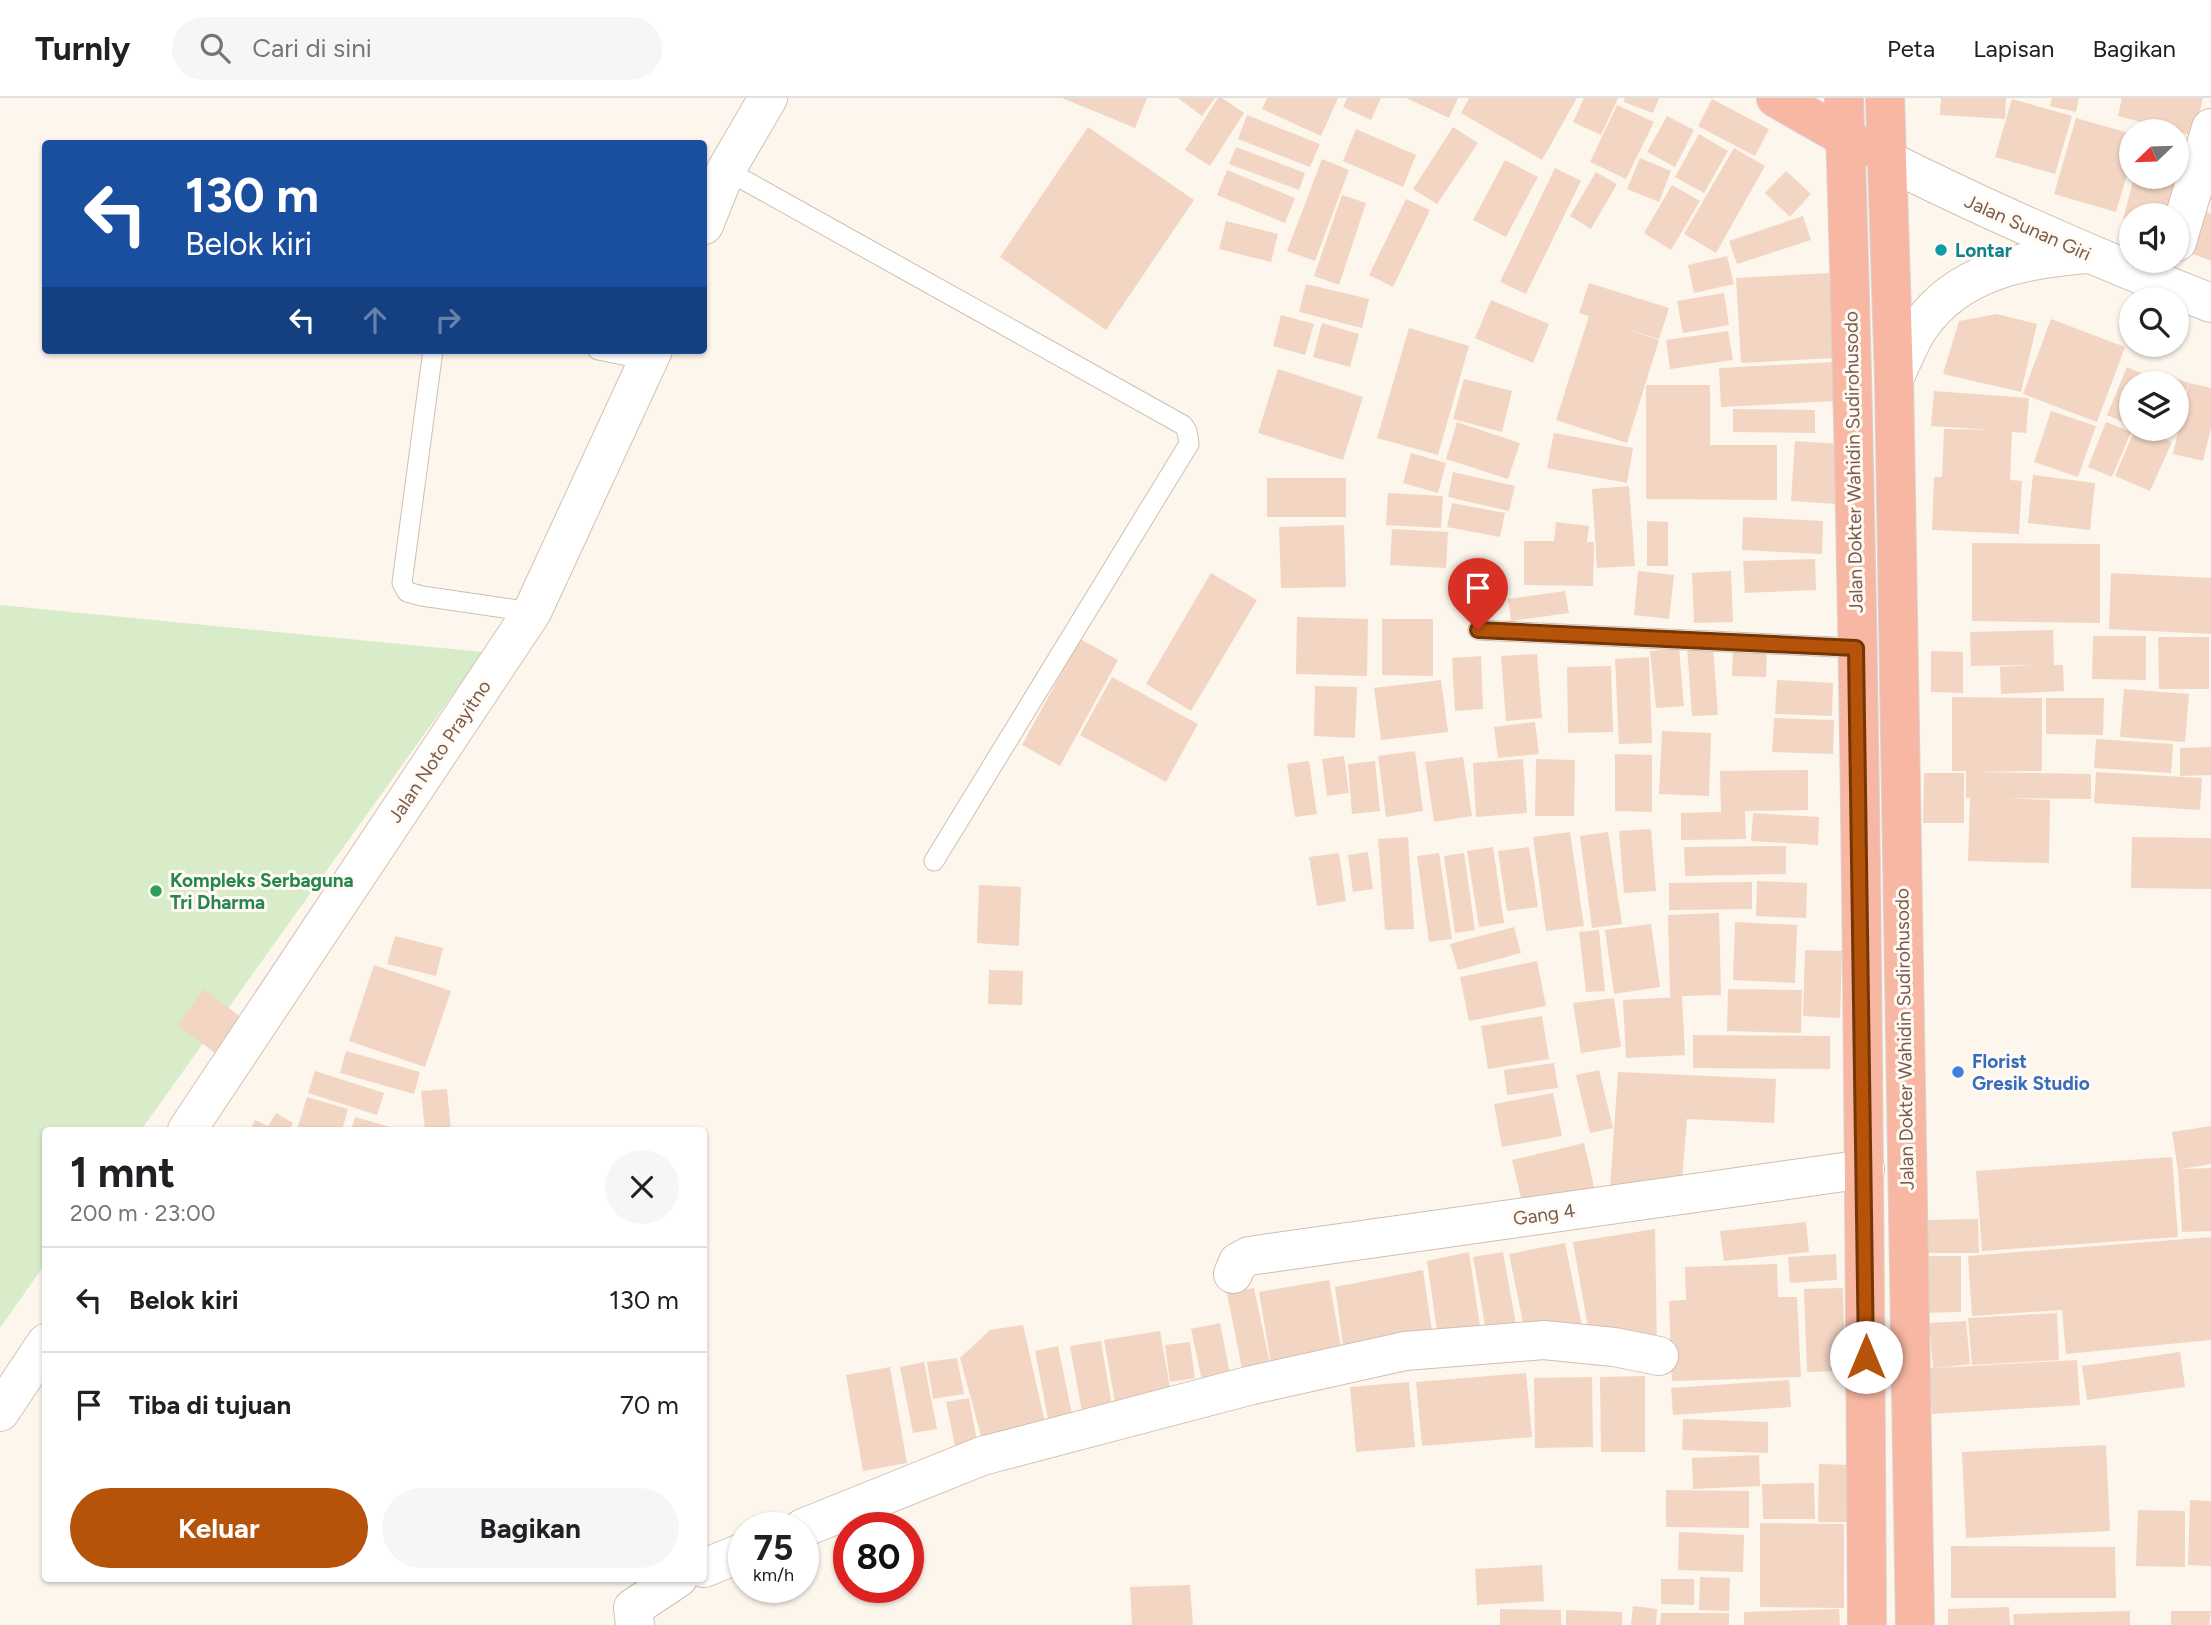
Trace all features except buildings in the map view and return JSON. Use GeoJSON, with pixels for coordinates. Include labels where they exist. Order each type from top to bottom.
{"type":"FeatureCollection","features":[{"type":"Feature","properties":{"kind":"highway"},"geometry":{"type":"LineString","coordinates":[[1776,98],[1887,160]]}},
{"type":"Feature","properties":{"kind":"highway","name":"Jalan Dokter Wahidin Sudirohusodo"},"geometry":{"type":"LineString","coordinates":[[1844,98],[1865,1169],[1867,1625]]}},
{"type":"Feature","properties":{"kind":"highway","name":"Jalan Dokter Wahidin Sudirohusodo"},"geometry":{"type":"LineString","coordinates":[[1885,98],[1894,378],[1915,1625]]}},
{"type":"Feature","properties":{"kind":"street"},"geometry":{"type":"LineString","coordinates":[[707,218],[726,170],[768,98]]}},
{"type":"Feature","properties":{"kind":"street"},"geometry":{"type":"LineString","coordinates":[[2189,203],[2211,128]]}},
{"type":"Feature","properties":{"kind":"street","name":"Jalan Sunan Giri"},"geometry":{"type":"LineString","coordinates":[[1887,160],[2088,254],[2119,261]]}},
{"type":"Feature","properties":{"kind":"street"},"geometry":{"type":"LineString","coordinates":[[1894,378],[1921,325],[1951,293],[1996,269],[2044,258],[2088,254]]}},
{"type":"Feature","properties":{"kind":"street","name":"Jalan Sunan Giri"},"geometry":{"type":"LineString","coordinates":[[2168,273],[2211,303]]}},
{"type":"Feature","properties":{"kind":"street","name":"Jalan Noto Prayitno"},"geometry":{"type":"LineString","coordinates":[[189,1127],[532,612],[651,355]]}},
{"type":"Feature","properties":{"kind":"street","name":"Gang 4"},"geometry":{"type":"LineString","coordinates":[[1233,1274],[1238,1262],[1249,1256],[1865,1169]]}},
{"type":"Feature","properties":{"kind":"street"},"geometry":{"type":"LineString","coordinates":[[819,1522],[982,1456],[1264,1382],[1405,1351],[1544,1340],[1614,1347],[1660,1356]]}},
{"type":"Feature","properties":{"kind":"street"},"geometry":{"type":"LineString","coordinates":[[0,1412],[42,1349]]}},
{"type":"Feature","properties":{"kind":"street"},"geometry":{"type":"LineString","coordinates":[[707,1567],[728,1558]]}},
{"type":"Feature","properties":{"kind":"street"},"geometry":{"type":"LineString","coordinates":[[635,1625],[633,1608],[672,1582]]}},
{"type":"Feature","properties":{"kind":"lane"},"geometry":{"type":"LineString","coordinates":[[726,170],[1184,425],[1187,431],[1189,444],[934,861]]}},
{"type":"Feature","properties":{"kind":"lane"},"geometry":{"type":"LineString","coordinates":[[432,354],[402,583],[407,592],[422,596],[532,612]]}},
{"type":"Feature","properties":{"kind":"lane"},"geometry":{"type":"LineString","coordinates":[[1478,630],[1856,648]]}},
{"type":"Feature","properties":{"kind":"green space","name":"Kompleks Serbaguna Tri Dharma"},"geometry":{"type":"Polygon","coordinates":[[[0,605],[483,652],[143,1127],[42,1127],[42,1268],[0,1328],[0,605]]]}},
{"type":"Feature","properties":{"kind":"place","name":"Lontar"},"geometry":{"type":"Point","coordinates":[1941,250]}},
{"type":"Feature","properties":{"kind":"place","name":"Kompleks Serbaguna Tri Dharma"},"geometry":{"type":"Point","coordinates":[156,891]}},
{"type":"Feature","properties":{"kind":"place","name":"Florist Gresik Studio"},"geometry":{"type":"Point","coordinates":[1958,1072]}},
{"type":"Feature","properties":{"kind":"route"},"geometry":{"type":"LineString","coordinates":[[1478,630],[1856,648],[1866,1357]]}}]}
